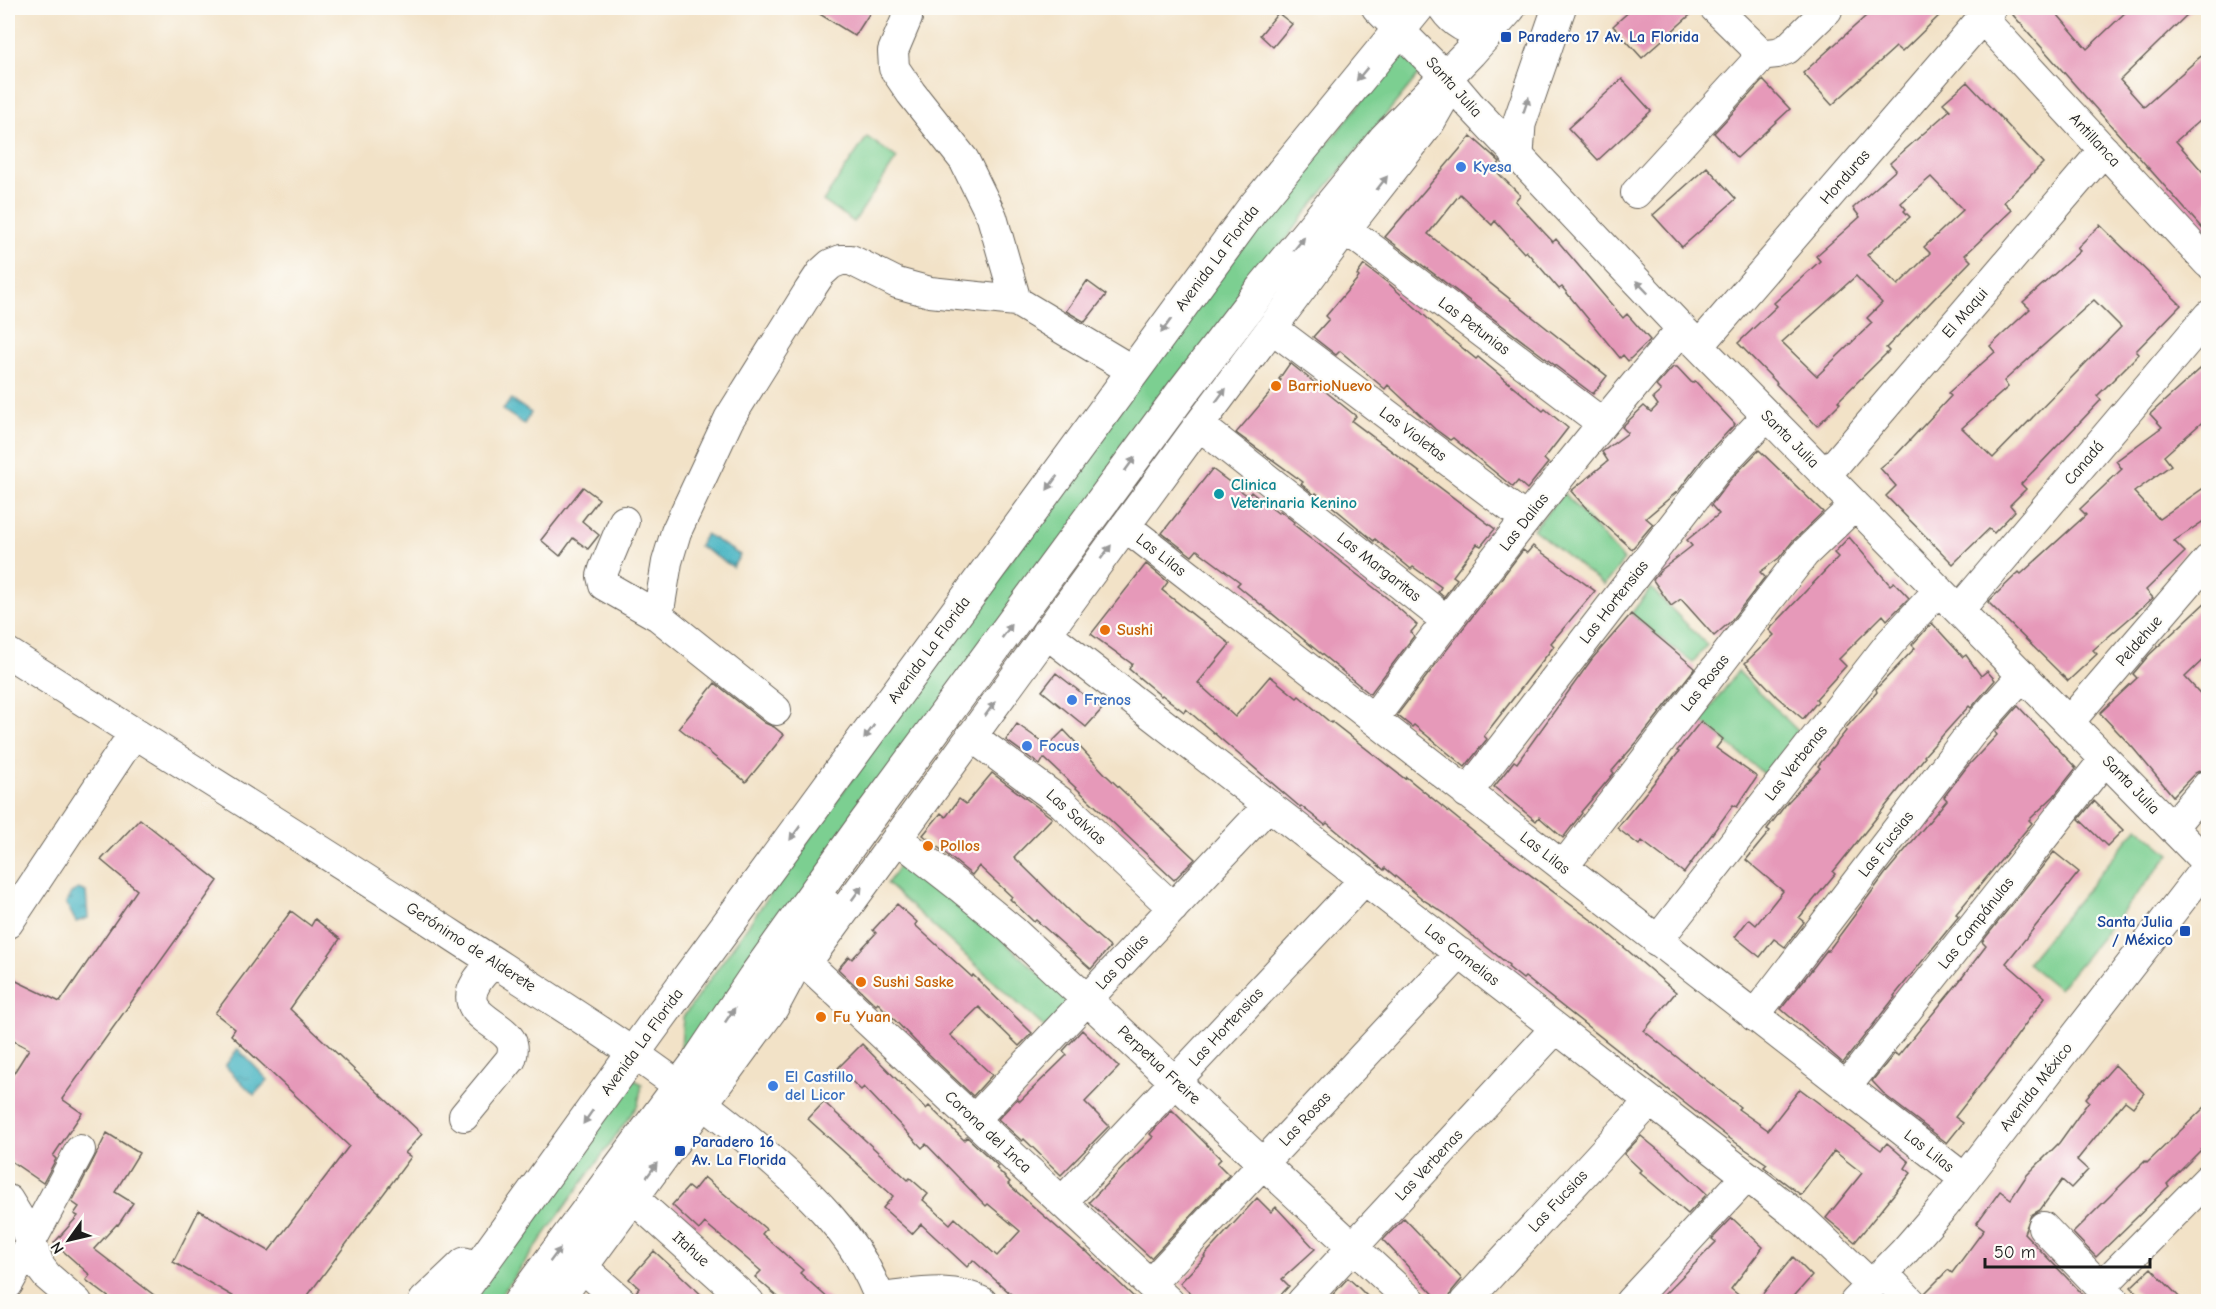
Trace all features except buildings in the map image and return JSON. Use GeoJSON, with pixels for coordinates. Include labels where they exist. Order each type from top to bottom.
{"type":"FeatureCollection","features":[{"type":"Feature","properties":{"kind":"main road"},"geometry":{"type":"LineString","coordinates":[[1445,8],[1451,16],[1468,27],[1488,32]]}},
{"type":"Feature","properties":{"kind":"main road"},"geometry":{"type":"LineString","coordinates":[[555,1302],[632,1197],[761,969],[863,826],[1182,393],[1262,289],[1384,139],[1446,77],[1509,8]]}},
{"type":"Feature","properties":{"kind":"main road"},"geometry":{"type":"LineString","coordinates":[[1517,155],[1519,124],[1559,8]]}},
{"type":"Feature","properties":{"kind":"main road","name":"Avenida La Florida"},"geometry":{"type":"LineString","coordinates":[[454,1302],[1133,371],[1398,15]]}},
{"type":"Feature","properties":{"kind":"main road"},"geometry":{"type":"LineString","coordinates":[[1004,550],[1022,544],[1036,550],[1045,563],[1046,579]]}},
{"type":"Feature","properties":{"kind":"main road"},"geometry":{"type":"LineString","coordinates":[[520,1302],[692,1094],[772,1007],[812,935],[863,826]]}},
{"type":"Feature","properties":{"kind":"main road"},"geometry":{"type":"LineString","coordinates":[[425,1302],[512,1224]]}},
{"type":"Feature","properties":{"kind":"main road"},"geometry":{"type":"LineString","coordinates":[[544,1302],[581,1266]]}},
{"type":"Feature","properties":{"kind":"street"},"geometry":{"type":"LineString","coordinates":[[1758,55],[1777,53],[1787,49],[1827,10]]}},
{"type":"Feature","properties":{"kind":"street"},"geometry":{"type":"LineString","coordinates":[[1636,193],[1752,67],[1758,55],[1755,46],[1727,11]]}},
{"type":"Feature","properties":{"kind":"street","name":"Antillanca"},"geometry":{"type":"LineString","coordinates":[[1986,13],[2104,150],[2208,263]]}},
{"type":"Feature","properties":{"kind":"street","name":"Honduras"},"geometry":{"type":"LineString","coordinates":[[1691,338],[1986,13]]}},
{"type":"Feature","properties":{"kind":"street","name":"Santa Julia"},"geometry":{"type":"LineString","coordinates":[[1398,15],[1446,77],[1691,338],[2208,865]]}},
{"type":"Feature","properties":{"kind":"street"},"geometry":{"type":"LineString","coordinates":[[907,18],[893,51],[894,68],[964,160],[992,218],[1016,301]]}},
{"type":"Feature","properties":{"kind":"street"},"geometry":{"type":"LineString","coordinates":[[772,1007],[1199,424],[1430,122],[1442,101],[1446,77]]}},
{"type":"Feature","properties":{"kind":"street","name":"El Maqui"},"geometry":{"type":"LineString","coordinates":[[1826,475],[2104,150]]}},
{"type":"Feature","properties":{"kind":"street","name":"Las Petunias"},"geometry":{"type":"LineString","coordinates":[[1346,229],[1602,423]]}},
{"type":"Feature","properties":{"kind":"street"},"geometry":{"type":"LineString","coordinates":[[658,616],[667,562],[676,532],[724,429],[821,273],[831,264],[841,260],[851,260],[897,282],[930,292],[1016,301],[1133,371]]}},
{"type":"Feature","properties":{"kind":"street","name":"Canadá"},"geometry":{"type":"LineString","coordinates":[[1949,600],[2208,316]]}},
{"type":"Feature","properties":{"kind":"street","name":"Las Violetas"},"geometry":{"type":"LineString","coordinates":[[1272,328],[1526,519]]}},
{"type":"Feature","properties":{"kind":"street","name":"Las Dalias"},"geometry":{"type":"LineString","coordinates":[[1373,719],[1602,423],[1691,338]]}},
{"type":"Feature","properties":{"kind":"street","name":"Las Hortensias"},"geometry":{"type":"LineString","coordinates":[[1467,793],[1718,469],[1767,416]]}},
{"type":"Feature","properties":{"kind":"street","name":"Las Margaritas"},"geometry":{"type":"LineString","coordinates":[[1199,424],[1447,621]]}},
{"type":"Feature","properties":{"kind":"street","name":"Las Rosas"},"geometry":{"type":"LineString","coordinates":[[1563,867],[1804,554],[1855,505]]}},
{"type":"Feature","properties":{"kind":"street"},"geometry":{"type":"LineString","coordinates":[[624,521],[604,569],[602,576],[604,585],[658,616],[776,710]]}},
{"type":"Feature","properties":{"kind":"street","name":"Las Lilas"},"geometry":{"type":"LineString","coordinates":[[1125,526],[1965,1179]]}},
{"type":"Feature","properties":{"kind":"street","name":"Peldehue"},"geometry":{"type":"LineString","coordinates":[[2068,722],[2208,560]]}},
{"type":"Feature","properties":{"kind":"street","name":"Las Verbenas"},"geometry":{"type":"LineString","coordinates":[[1658,941],[1890,643],[1949,600]]}},
{"type":"Feature","properties":{"kind":"street","name":"Las Camelias"},"geometry":{"type":"LineString","coordinates":[[1046,633],[1805,1222],[1870,1287],[1911,1302]]}},
{"type":"Feature","properties":{"kind":"street","name":"Gerónimo de Alderete"},"geometry":{"type":"LineString","coordinates":[[8,653],[494,962],[634,1053],[692,1094],[804,1188],[823,1207],[855,1250],[880,1300]]}},
{"type":"Feature","properties":{"kind":"street","name":"Las Fucsias"},"geometry":{"type":"LineString","coordinates":[[1754,1016],[1972,732],[2023,675]]}},
{"type":"Feature","properties":{"kind":"street"},"geometry":{"type":"LineString","coordinates":[[8,923],[134,733]]}},
{"type":"Feature","properties":{"kind":"street","name":"Las Salvias"},"geometry":{"type":"LineString","coordinates":[[971,736],[1062,803],[1173,908]]}},
{"type":"Feature","properties":{"kind":"street","name":"Las Campánulas"},"geometry":{"type":"LineString","coordinates":[[1846,1087],[2105,759]]}},
{"type":"Feature","properties":{"kind":"street"},"geometry":{"type":"LineString","coordinates":[[2172,827],[2208,785]]}},
{"type":"Feature","properties":{"kind":"street","name":"Las Dalias"},"geometry":{"type":"LineString","coordinates":[[974,1120],[1269,805]]}},
{"type":"Feature","properties":{"kind":"street","name":"Perpetua Freire"},"geometry":{"type":"LineString","coordinates":[[897,838],[987,909],[1088,998],[1412,1302]]}},
{"type":"Feature","properties":{"kind":"street","name":"Avenida México"},"geometry":{"type":"LineString","coordinates":[[1870,1287],[1922,1232],[1965,1179],[2208,865]]}},
{"type":"Feature","properties":{"kind":"street","name":"Las Hortensias"},"geometry":{"type":"LineString","coordinates":[[1062,1202],[1365,879]]}},
{"type":"Feature","properties":{"kind":"street","name":"Las Rosas"},"geometry":{"type":"LineString","coordinates":[[1160,1293],[1264,1163],[1460,953]]}},
{"type":"Feature","properties":{"kind":"street"},"geometry":{"type":"LineString","coordinates":[[464,1116],[511,1059],[513,1052],[508,1038],[478,1014],[472,1000],[476,982],[494,962]]}},
{"type":"Feature","properties":{"kind":"street","name":"Corona del Inca"},"geometry":{"type":"LineString","coordinates":[[806,963],[1160,1293]]}},
{"type":"Feature","properties":{"kind":"street","name":"Las Verbenas"},"geometry":{"type":"LineString","coordinates":[[1302,1302],[1556,1028]]}},
{"type":"Feature","properties":{"kind":"street","name":"Las Fucsias"},"geometry":{"type":"LineString","coordinates":[[1465,1302],[1650,1101]]}},
{"type":"Feature","properties":{"kind":"street"},"geometry":{"type":"LineString","coordinates":[[8,1284],[80,1150]]}},
{"type":"Feature","properties":{"kind":"street"},"geometry":{"type":"LineString","coordinates":[[1630,1302],[1747,1176]]}},
{"type":"Feature","properties":{"kind":"street"},"geometry":{"type":"LineString","coordinates":[[2043,1227],[2108,1294],[2208,1179]]}},
{"type":"Feature","properties":{"kind":"street","name":"Itahue"},"geometry":{"type":"LineString","coordinates":[[632,1197],[749,1302]]}},
{"type":"Feature","properties":{"kind":"street"},"geometry":{"type":"LineString","coordinates":[[8,1200],[25,1228],[34,1254],[47,1276],[77,1302]]}},
{"type":"Feature","properties":{"kind":"street"},"geometry":{"type":"LineString","coordinates":[[581,1266],[622,1302]]}},
{"type":"Feature","properties":{"kind":"street"},"geometry":{"type":"LineString","coordinates":[[880,1300],[960,1292],[982,1302]]}},
{"type":"Feature","properties":{"kind":"green space"},"geometry":{"type":"Polygon","coordinates":[[[1404,50],[1424,68],[1301,219],[686,1051],[681,1047],[683,1017],[901,710],[1205,293],[1404,50]]]}},
{"type":"Feature","properties":{"kind":"green space"},"geometry":{"type":"Polygon","coordinates":[[[867,137],[897,158],[854,222],[823,201],[867,137]]]}},
{"type":"Feature","properties":{"kind":"green space"},"geometry":{"type":"Polygon","coordinates":[[[1564,493],[1624,560],[1604,585],[1533,529],[1564,493]]]}},
{"type":"Feature","properties":{"kind":"green space"},"geometry":{"type":"Polygon","coordinates":[[[1651,588],[1707,645],[1693,662],[1631,614],[1651,588]]]}},
{"type":"Feature","properties":{"kind":"green space"},"geometry":{"type":"Polygon","coordinates":[[[1738,671],[1798,731],[1765,775],[1701,721],[1738,671]]]}},
{"type":"Feature","properties":{"kind":"green space"},"geometry":{"type":"Polygon","coordinates":[[[2138,827],[2170,854],[2059,989],[2027,963],[2138,827]]]}},
{"type":"Feature","properties":{"kind":"green space"},"geometry":{"type":"Polygon","coordinates":[[[903,860],[988,927],[1071,1003],[1045,1028],[887,884],[903,860]]]}},
{"type":"Feature","properties":{"kind":"green space"},"geometry":{"type":"Polygon","coordinates":[[[631,1078],[642,1084],[638,1105],[497,1301],[465,1302],[631,1078]]]}},
{"type":"Feature","properties":{"kind":"water"},"geometry":{"type":"Polygon","coordinates":[[[511,399],[531,413],[524,424],[503,410],[511,399]]]}},
{"type":"Feature","properties":{"kind":"water"},"geometry":{"type":"Polygon","coordinates":[[[706,534],[740,555],[733,567],[699,546],[706,534]]]}},
{"type":"Feature","properties":{"kind":"water"},"geometry":{"type":"Polygon","coordinates":[[[78,889],[86,892],[88,918],[76,922],[66,903],[71,893],[78,889]]]}},
{"type":"Feature","properties":{"kind":"water"},"geometry":{"type":"Polygon","coordinates":[[[238,1049],[268,1080],[254,1095],[225,1066],[238,1049]]]}},
{"type":"Feature","properties":{"kind":"place","name":"Paradero 17 Av. La Florida"},"geometry":{"type":"Point","coordinates":[1506,37]}},
{"type":"Feature","properties":{"kind":"place","name":"Kyesa"},"geometry":{"type":"Point","coordinates":[1461,167]}},
{"type":"Feature","properties":{"kind":"place","name":"BarrioNuevo"},"geometry":{"type":"Point","coordinates":[1276,386]}},
{"type":"Feature","properties":{"kind":"place","name":"Clinica Veterinaria Kenino"},"geometry":{"type":"Point","coordinates":[1219,494]}},
{"type":"Feature","properties":{"kind":"place","name":"Sushi"},"geometry":{"type":"Point","coordinates":[1105,630]}},
{"type":"Feature","properties":{"kind":"place","name":"Frenos"},"geometry":{"type":"Point","coordinates":[1072,700]}},
{"type":"Feature","properties":{"kind":"place","name":"Focus"},"geometry":{"type":"Point","coordinates":[1027,746]}},
{"type":"Feature","properties":{"kind":"place","name":"Pollos"},"geometry":{"type":"Point","coordinates":[928,846]}},
{"type":"Feature","properties":{"kind":"place","name":"Santa Julia / México"},"geometry":{"type":"Point","coordinates":[2185,931]}},
{"type":"Feature","properties":{"kind":"place","name":"Sushi Saske"},"geometry":{"type":"Point","coordinates":[861,982]}},
{"type":"Feature","properties":{"kind":"place","name":"Fu Yuan"},"geometry":{"type":"Point","coordinates":[821,1017]}},
{"type":"Feature","properties":{"kind":"place","name":"El Castillo del Licor"},"geometry":{"type":"Point","coordinates":[773,1086]}},
{"type":"Feature","properties":{"kind":"place","name":"Paradero 16 Av. La Florida"},"geometry":{"type":"Point","coordinates":[680,1151]}}]}
